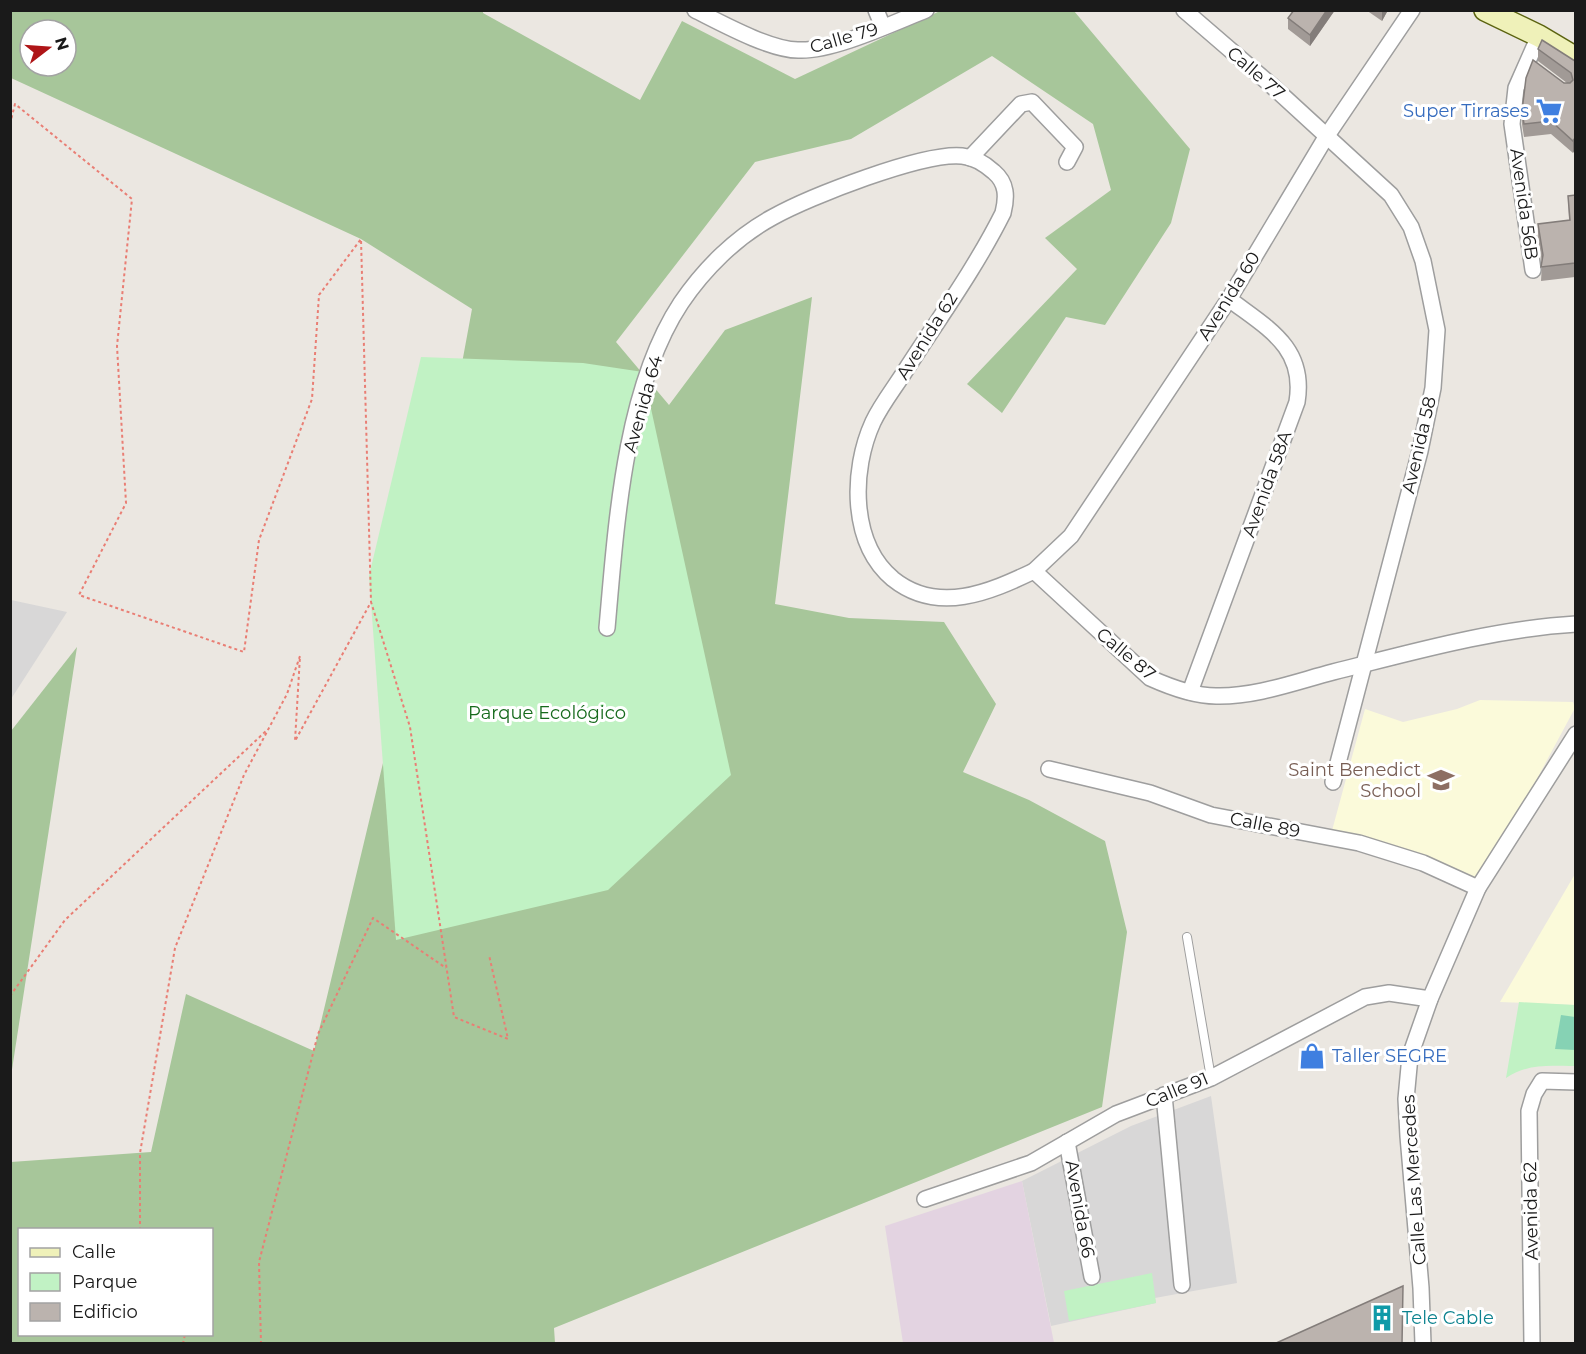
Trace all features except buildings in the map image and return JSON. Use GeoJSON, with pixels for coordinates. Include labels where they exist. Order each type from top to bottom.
{"type":"FeatureCollection","features":[{"type":"Feature","properties":{"kind":"main road"},"geometry":{"type":"LineString","coordinates":[[1485,10],[1539,36],[1575,58]]}},
{"type":"Feature","properties":{"kind":"street","name":"Calle 79"},"geometry":{"type":"LineString","coordinates":[[695,10],[739,31],[798,51],[820,47],[883,27],[926,10]]}},
{"type":"Feature","properties":{"kind":"street"},"geometry":{"type":"LineString","coordinates":[[876,10],[883,27]]}},
{"type":"Feature","properties":{"kind":"street","name":"Calle 77"},"geometry":{"type":"LineString","coordinates":[[1184,10],[1271,85],[1326,137]]}},
{"type":"Feature","properties":{"kind":"street","name":"Avenida 60"},"geometry":{"type":"LineString","coordinates":[[1035,572],[1071,536],[1229,299],[1326,137],[1412,10]]}},
{"type":"Feature","properties":{"kind":"street","name":"Avenida 56B"},"geometry":{"type":"LineString","coordinates":[[1533,270],[1512,124],[1516,88],[1532,64],[1539,36]]}},
{"type":"Feature","properties":{"kind":"street"},"geometry":{"type":"LineString","coordinates":[[970,158],[1021,104],[1032,102],[1075,147],[1067,162]]}},
{"type":"Feature","properties":{"kind":"street","name":"Avenida 58"},"geometry":{"type":"LineString","coordinates":[[1326,137],[1391,195],[1411,227],[1423,261],[1437,330],[1433,388],[1420,451],[1333,782]]}},
{"type":"Feature","properties":{"kind":"street","name":"Avenida 64"},"geometry":{"type":"LineString","coordinates":[[607,628],[620,489],[646,380],[667,327],[696,282],[743,236],[792,207],[924,160],[943,157],[970,158]]}},
{"type":"Feature","properties":{"kind":"street","name":"Avenida 62"},"geometry":{"type":"LineString","coordinates":[[970,158],[1000,177],[1006,200],[999,222],[873,422],[862,457],[858,501],[864,533],[874,556],[886,572],[901,585],[945,598],[974,597],[1035,572]]}},
{"type":"Feature","properties":{"kind":"street","name":"Avenida 58A"},"geometry":{"type":"LineString","coordinates":[[1191,692],[1298,402],[1300,387],[1294,358],[1285,344],[1229,299]]}},
{"type":"Feature","properties":{"kind":"street","name":"Calle 87"},"geometry":{"type":"LineString","coordinates":[[1035,572],[1150,678],[1191,692],[1214,696],[1236,696],[1445,644],[1534,626],[1575,624]]}},
{"type":"Feature","properties":{"kind":"street","name":"Calle Las Mercedes"},"geometry":{"type":"LineString","coordinates":[[1423,1344],[1406,1099],[1410,1056],[1430,999],[1478,888],[1575,734]]}},
{"type":"Feature","properties":{"kind":"street","name":"Calle 89"},"geometry":{"type":"LineString","coordinates":[[1049,769],[1150,794],[1211,815],[1359,843],[1423,863],[1478,888]]}},
{"type":"Feature","properties":{"kind":"street","name":"Calle 91"},"geometry":{"type":"LineString","coordinates":[[925,1199],[1030,1163],[1116,1114],[1211,1078],[1365,998],[1389,993],[1430,999]]}},
{"type":"Feature","properties":{"kind":"street","name":"Avenida 62"},"geometry":{"type":"LineString","coordinates":[[1532,1344],[1529,1111],[1534,1094],[1542,1081],[1575,1082]]}},
{"type":"Feature","properties":{"kind":"street"},"geometry":{"type":"LineString","coordinates":[[1164,1095],[1182,1286]]}},
{"type":"Feature","properties":{"kind":"street","name":"Avenida 66"},"geometry":{"type":"LineString","coordinates":[[1067,1142],[1092,1277]]}},
{"type":"Feature","properties":{"kind":"lane"},"geometry":{"type":"LineString","coordinates":[[1187,937],[1211,1078]]}},
{"type":"Feature","properties":{"kind":"path"},"geometry":{"type":"LineString","coordinates":[[10,124],[15,104],[132,199],[117,346],[126,503],[80,595],[244,652],[260,540],[312,399],[319,295],[361,239],[371,602],[410,727],[454,1017],[508,1040],[489,955]]}},
{"type":"Feature","properties":{"kind":"path"},"geometry":{"type":"LineString","coordinates":[[140,1228],[140,1153],[176,948],[244,775],[287,694],[300,656],[295,741],[371,602]]}},
{"type":"Feature","properties":{"kind":"path"},"geometry":{"type":"LineString","coordinates":[[10,996],[65,920],[269,728]]}},
{"type":"Feature","properties":{"kind":"path"},"geometry":{"type":"LineString","coordinates":[[261,1344],[259,1262],[318,1035],[373,918],[446,968]]}},
{"type":"Feature","properties":{"kind":"shaded area"},"geometry":{"type":"Polygon","coordinates":[[[10,600],[67,612],[11,699],[10,600]]]}},
{"type":"Feature","properties":{"kind":"shaded area","name":"Saint Benedict School"},"geometry":{"type":"Polygon","coordinates":[[[1480,700],[1573,702],[1575,708],[1481,883],[1330,838],[1365,709],[1403,722],[1457,709],[1480,700]]]}},
{"type":"Feature","properties":{"kind":"shaded area"},"geometry":{"type":"Polygon","coordinates":[[[1575,874],[1575,1005],[1500,1002],[1575,874]]]}},
{"type":"Feature","properties":{"kind":"shaded area"},"geometry":{"type":"Polygon","coordinates":[[[1211,1096],[1237,1283],[1155,1298],[1156,1303],[1051,1326],[1022,1181],[1131,1126],[1211,1096]]]}},
{"type":"Feature","properties":{"kind":"shaded area"},"geometry":{"type":"Polygon","coordinates":[[[1022,1181],[1054,1343],[903,1343],[885,1226],[1022,1181]]]}},
{"type":"Feature","properties":{"kind":"green space"},"geometry":{"type":"Polygon","coordinates":[[[11,11],[483,11],[640,100],[682,21],[795,79],[940,11],[1074,11],[1190,149],[1171,223],[1105,325],[1066,317],[1002,413],[967,384],[1077,269],[1045,238],[1111,190],[1093,124],[992,56],[851,139],[755,162],[616,342],[669,405],[725,330],[812,297],[775,604],[849,618],[944,622],[996,704],[963,772],[1029,800],[1105,841],[1127,932],[1102,1107],[554,1328],[555,1343],[11,1343],[11,1162],[151,1152],[186,994],[314,1051],[406,667],[472,309],[361,239],[11,78],[11,11]]]}},
{"type":"Feature","properties":{"kind":"green space","name":"Parque Ecológico"},"geometry":{"type":"Polygon","coordinates":[[[421,357],[583,363],[643,372],[731,775],[608,890],[396,940],[369,576],[421,357]]]}},
{"type":"Feature","properties":{"kind":"green space"},"geometry":{"type":"Polygon","coordinates":[[[77,647],[11,1076],[11,731],[77,647]]]}},
{"type":"Feature","properties":{"kind":"green space"},"geometry":{"type":"Polygon","coordinates":[[[1519,1002],[1575,1005],[1575,1066],[1531,1068],[1506,1078],[1519,1002]]]}},
{"type":"Feature","properties":{"kind":"green space"},"geometry":{"type":"Polygon","coordinates":[[[1561,1015],[1575,1017],[1575,1050],[1555,1049],[1561,1015]]]}},
{"type":"Feature","properties":{"kind":"green space"},"geometry":{"type":"Polygon","coordinates":[[[1152,1273],[1156,1303],[1069,1321],[1064,1291],[1152,1273]]]}},
{"type":"Feature","properties":{"kind":"place","name":"Super Tirrases"},"geometry":{"type":"Point","coordinates":[1549,111]}},
{"type":"Feature","properties":{"kind":"place","name":"Saint Benedict School"},"geometry":{"type":"Point","coordinates":[1441,780]}},
{"type":"Feature","properties":{"kind":"place","name":"Taller SEGRE"},"geometry":{"type":"Point","coordinates":[1312,1056]}},
{"type":"Feature","properties":{"kind":"place","name":"Tele Cable"},"geometry":{"type":"Point","coordinates":[1382,1318]}}]}
